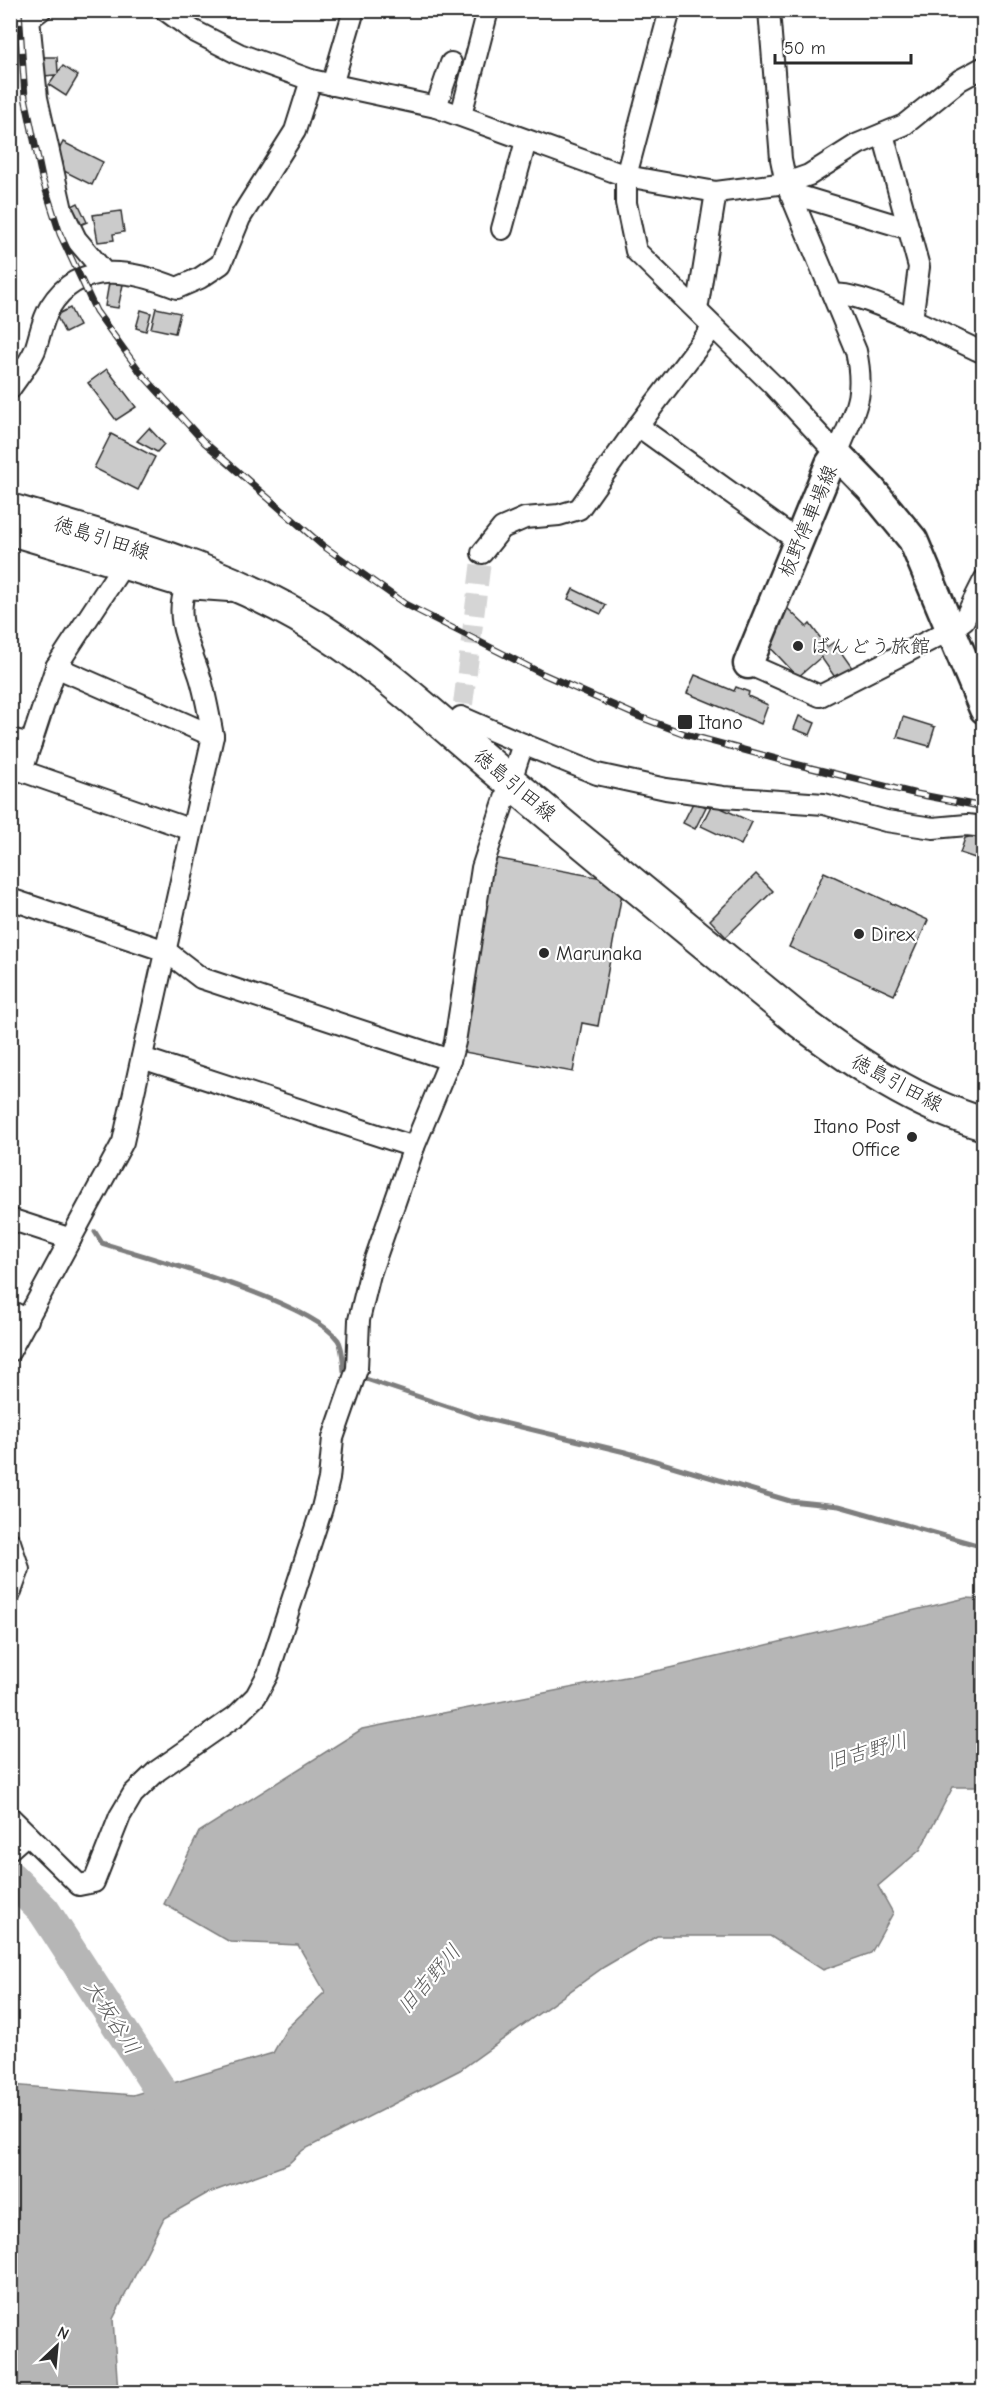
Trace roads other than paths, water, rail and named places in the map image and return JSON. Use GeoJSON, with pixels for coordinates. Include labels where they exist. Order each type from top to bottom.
{"type":"FeatureCollection","features":[{"type":"Feature","properties":{"kind":"main road","name":"板野停車場線"},"geometry":{"type":"LineString","coordinates":[[748,664],[830,464],[837,454],[871,489],[913,540],[984,709]]}},
{"type":"Feature","properties":{"kind":"main road","name":"徳島引田線"},"geometry":{"type":"LineString","coordinates":[[10,510],[132,546],[253,592],[299,617],[364,660],[416,701],[511,783],[801,1022],[847,1057],[893,1085],[962,1118],[984,1124]]}},
{"type":"Feature","properties":{"kind":"street"},"geometry":{"type":"LineString","coordinates":[[41,10],[29,19],[37,98],[62,210],[76,239],[104,272]]}},
{"type":"Feature","properties":{"kind":"street"},"geometry":{"type":"LineString","coordinates":[[165,10],[194,31],[240,54],[311,80],[436,107],[626,176],[716,192],[788,188],[909,229]]}},
{"type":"Feature","properties":{"kind":"street"},"geometry":{"type":"LineString","coordinates":[[332,85],[354,10]]}},
{"type":"Feature","properties":{"kind":"street"},"geometry":{"type":"LineString","coordinates":[[461,115],[488,10]]}},
{"type":"Feature","properties":{"kind":"street"},"geometry":{"type":"LineString","coordinates":[[670,10],[626,176],[626,203],[636,251],[772,384],[837,454],[860,397],[861,376],[856,351],[788,188],[781,159],[769,10]]}},
{"type":"Feature","properties":{"kind":"street"},"geometry":{"type":"LineString","coordinates":[[436,107],[451,63]]}},
{"type":"Feature","properties":{"kind":"street"},"geometry":{"type":"LineString","coordinates":[[788,188],[858,144],[904,125],[960,80],[984,67]]}},
{"type":"Feature","properties":{"kind":"street"},"geometry":{"type":"LineString","coordinates":[[10,389],[34,351],[49,308],[63,290],[95,273],[104,272],[153,278],[177,288],[200,278],[221,264],[240,218],[295,131],[311,80]]}},
{"type":"Feature","properties":{"kind":"street"},"geometry":{"type":"LineString","coordinates":[[883,134],[919,267],[912,320]]}},
{"type":"Feature","properties":{"kind":"street"},"geometry":{"type":"LineString","coordinates":[[502,229],[526,141]]}},
{"type":"Feature","properties":{"kind":"street"},"geometry":{"type":"LineString","coordinates":[[697,310],[716,192]]}},
{"type":"Feature","properties":{"kind":"street"},"geometry":{"type":"LineString","coordinates":[[833,295],[841,293],[864,299],[984,353]]}},
{"type":"Feature","properties":{"kind":"street"},"geometry":{"type":"LineString","coordinates":[[482,553],[502,528],[525,518],[559,515],[579,509],[713,327]]}},
{"type":"Feature","properties":{"kind":"street"},"geometry":{"type":"LineString","coordinates":[[638,426],[798,541]]}},
{"type":"Feature","properties":{"kind":"street"},"geometry":{"type":"LineString","coordinates":[[10,535],[186,588],[253,592]]}},
{"type":"Feature","properties":{"kind":"street"},"geometry":{"type":"LineString","coordinates":[[121,568],[56,667],[22,771],[192,830]]}},
{"type":"Feature","properties":{"kind":"street"},"geometry":{"type":"LineString","coordinates":[[748,664],[820,696],[952,629],[964,620],[984,580]]}},
{"type":"Feature","properties":{"kind":"street"},"geometry":{"type":"LineString","coordinates":[[10,1351],[123,1142],[213,736],[200,679],[182,627],[182,596],[186,588]]}},
{"type":"Feature","properties":{"kind":"street"},"geometry":{"type":"LineString","coordinates":[[56,667],[213,736]]}},
{"type":"Feature","properties":{"kind":"street"},"geometry":{"type":"LineString","coordinates":[[416,701],[462,711],[523,744],[597,774],[666,789],[723,797],[824,804],[886,821],[933,828],[967,825],[984,827]]}},
{"type":"Feature","properties":{"kind":"street"},"geometry":{"type":"LineString","coordinates":[[10,739],[31,744]]}},
{"type":"Feature","properties":{"kind":"street"},"geometry":{"type":"LineString","coordinates":[[10,1817],[18,1843],[79,1885],[94,1882],[120,1816],[133,1794],[157,1771],[236,1716],[256,1696],[276,1655],[322,1508],[329,1479],[333,1438],[355,1374],[359,1320],[370,1274],[414,1147],[450,1060],[455,1042],[482,868],[523,744]]}},
{"type":"Feature","properties":{"kind":"street"},"geometry":{"type":"LineString","coordinates":[[10,898],[166,951],[201,978],[450,1060]]}},
{"type":"Feature","properties":{"kind":"street"},"geometry":{"type":"LineString","coordinates":[[142,1058],[414,1147]]}},
{"type":"Feature","properties":{"kind":"street"},"geometry":{"type":"LineString","coordinates":[[10,1219],[71,1239]]}},
{"type":"Feature","properties":{"kind":"street"},"geometry":{"type":"LineString","coordinates":[[10,1311],[28,1320]]}},
{"type":"Feature","properties":{"kind":"street"},"geometry":{"type":"LineString","coordinates":[[10,1542],[20,1569],[10,1594]]}},
{"type":"Feature","properties":{"kind":"water","name":"旧吉野川"},"geometry":{"type":"Polygon","coordinates":[[[966,1598],[983,1599],[983,1787],[953,1787],[920,1850],[878,1886],[893,1913],[871,1953],[823,1970],[770,1936],[657,1936],[604,1967],[460,2070],[303,2150],[288,2164],[206,2194],[164,2218],[113,2319],[118,2392],[11,2392],[11,2085],[133,2095],[273,2053],[287,2028],[325,1992],[298,1945],[230,1942],[164,1904],[199,1832],[362,1729],[661,1670],[966,1598]]]}},
{"type":"Feature","properties":{"kind":"waterway"},"geometry":{"type":"LineString","coordinates":[[95,1232],[102,1243],[191,1270],[264,1296],[322,1325],[340,1343],[344,1371],[351,1374]]}},
{"type":"Feature","properties":{"kind":"waterway"},"geometry":{"type":"LineString","coordinates":[[360,1377],[479,1417],[625,1452],[790,1501],[839,1506],[984,1547]]}},
{"type":"Feature","properties":{"kind":"waterway","name":"大坂谷川"},"geometry":{"type":"LineString","coordinates":[[10,1877],[44,1911],[183,2125]]}},
{"type":"Feature","properties":{"kind":"tunnel"},"geometry":{"type":"LineString","coordinates":[[463,704],[482,553]]}},
{"type":"Feature","properties":{"kind":"railway"},"geometry":{"type":"LineString","coordinates":[[19,10],[25,97],[42,178],[60,234],[96,311],[141,373],[204,442],[322,545],[405,604],[543,674],[640,717],[685,734],[795,764],[917,794],[984,807]]}},
{"type":"Feature","properties":{"kind":"place","name":"ばんどう旅館"},"geometry":{"type":"Point","coordinates":[798,646]}},
{"type":"Feature","properties":{"kind":"place","name":"Itano"},"geometry":{"type":"Point","coordinates":[685,722]}},
{"type":"Feature","properties":{"kind":"place","name":"Direx"},"geometry":{"type":"Point","coordinates":[859,934]}},
{"type":"Feature","properties":{"kind":"place","name":"Marunaka"},"geometry":{"type":"Point","coordinates":[544,953]}},
{"type":"Feature","properties":{"kind":"place","name":"Itano Post Office"},"geometry":{"type":"Point","coordinates":[912,1137]}}]}
